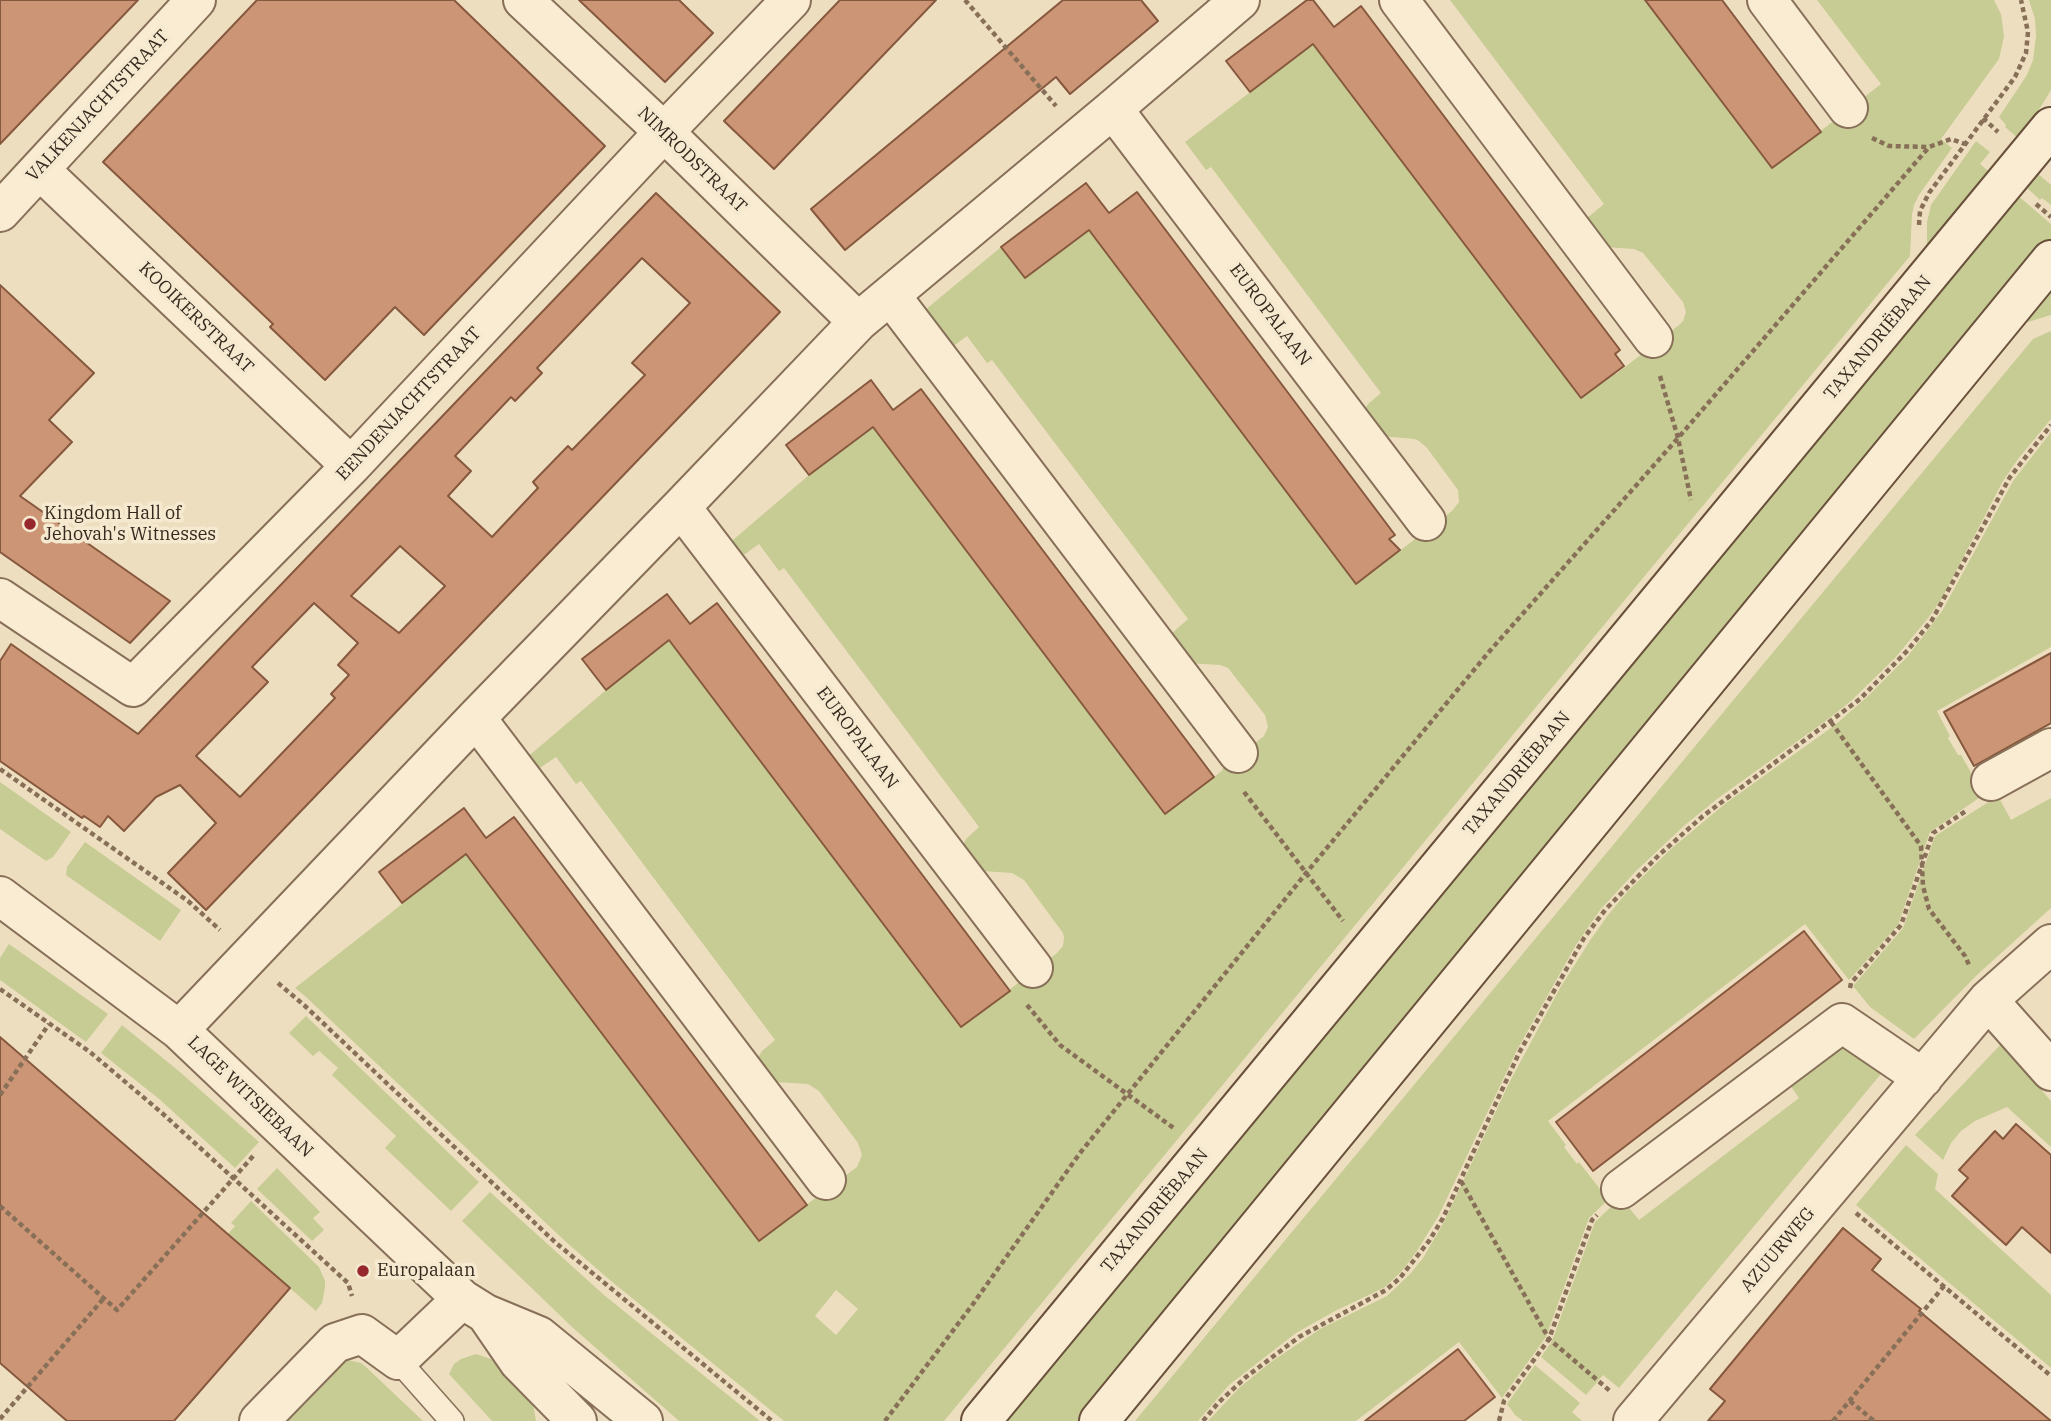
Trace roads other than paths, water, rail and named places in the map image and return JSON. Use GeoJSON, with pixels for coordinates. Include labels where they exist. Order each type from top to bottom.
{"type":"FeatureCollection","features":[{"type":"Feature","properties":{"kind":"street","name":"VALKENJACHTSTRAAT"},"geometry":{"type":"LineString","coordinates":[[0,212],[196,0]]}},
{"type":"Feature","properties":{"kind":"street","name":"NIMRODSTRAAT"},"geometry":{"type":"LineString","coordinates":[[523,0],[664,132],[858,322]]}},
{"type":"Feature","properties":{"kind":"street","name":"EENDENJACHTSTRAAT"},"geometry":{"type":"LineString","coordinates":[[0,598],[133,687],[351,466],[791,0]]}},
{"type":"Feature","properties":{"kind":"street"},"geometry":{"type":"LineString","coordinates":[[1399,0],[1653,338]]}},
{"type":"Feature","properties":{"kind":"street"},"geometry":{"type":"LineString","coordinates":[[1767,0],[1848,108]]}},
{"type":"Feature","properties":{"kind":"street"},"geometry":{"type":"LineString","coordinates":[[179,1030],[247,956],[858,322],[1113,109],[1220,6]]}},
{"type":"Feature","properties":{"kind":"street","name":"EUROPALAAN"},"geometry":{"type":"LineString","coordinates":[[1113,109],[1426,521]]}},
{"type":"Feature","properties":{"kind":"street","name":"TAXANDRIËBAAN"},"geometry":{"type":"LineString","coordinates":[[981,1421],[2051,127]]}},
{"type":"Feature","properties":{"kind":"street","name":"KOOIKERSTRAAT"},"geometry":{"type":"LineString","coordinates":[[40,170],[351,466]]}},
{"type":"Feature","properties":{"kind":"street"},"geometry":{"type":"LineString","coordinates":[[1098,1421],[2051,260]]}},
{"type":"Feature","properties":{"kind":"street"},"geometry":{"type":"LineString","coordinates":[[891,296],[1238,753]]}},
{"type":"Feature","properties":{"kind":"street","name":"EUROPALAAN"},"geometry":{"type":"LineString","coordinates":[[681,507],[1033,968]]}},
{"type":"Feature","properties":{"kind":"street"},"geometry":{"type":"LineString","coordinates":[[476,718],[826,1180]]}},
{"type":"Feature","properties":{"kind":"street"},"geometry":{"type":"LineString","coordinates":[[1991,781],[2051,748]]}},
{"type":"Feature","properties":{"kind":"street","name":"LAGE WITSIEBAAN"},"geometry":{"type":"LineString","coordinates":[[0,895],[179,1030],[474,1307],[519,1362],[577,1421]]}},
{"type":"Feature","properties":{"kind":"street","name":"AZUURWEG"},"geometry":{"type":"LineString","coordinates":[[1639,1419],[1988,1000],[2051,944]]}},
{"type":"Feature","properties":{"kind":"street"},"geometry":{"type":"LineString","coordinates":[[1988,1000],[2051,1071]]}},
{"type":"Feature","properties":{"kind":"street"},"geometry":{"type":"LineString","coordinates":[[1621,1189],[1842,1023],[1923,1078]]}},
{"type":"Feature","properties":{"kind":"street"},"geometry":{"type":"LineString","coordinates":[[259,1421],[335,1343],[362,1334],[398,1360],[474,1307]]}},
{"type":"Feature","properties":{"kind":"street","name":"LAGE WITSIEBAAN"},"geometry":{"type":"LineString","coordinates":[[474,1307],[539,1336],[643,1421]]}},
{"type":"Feature","properties":{"kind":"lane"},"geometry":{"type":"LineString","coordinates":[[398,1360],[452,1421]]}},
{"type":"Feature","properties":{"kind":"place","name":"Kingdom Hall of Jehovah's Witnesses"},"geometry":{"type":"Point","coordinates":[30,524]}},
{"type":"Feature","properties":{"kind":"place","name":"Europalaan"},"geometry":{"type":"Point","coordinates":[363,1271]}}]}
